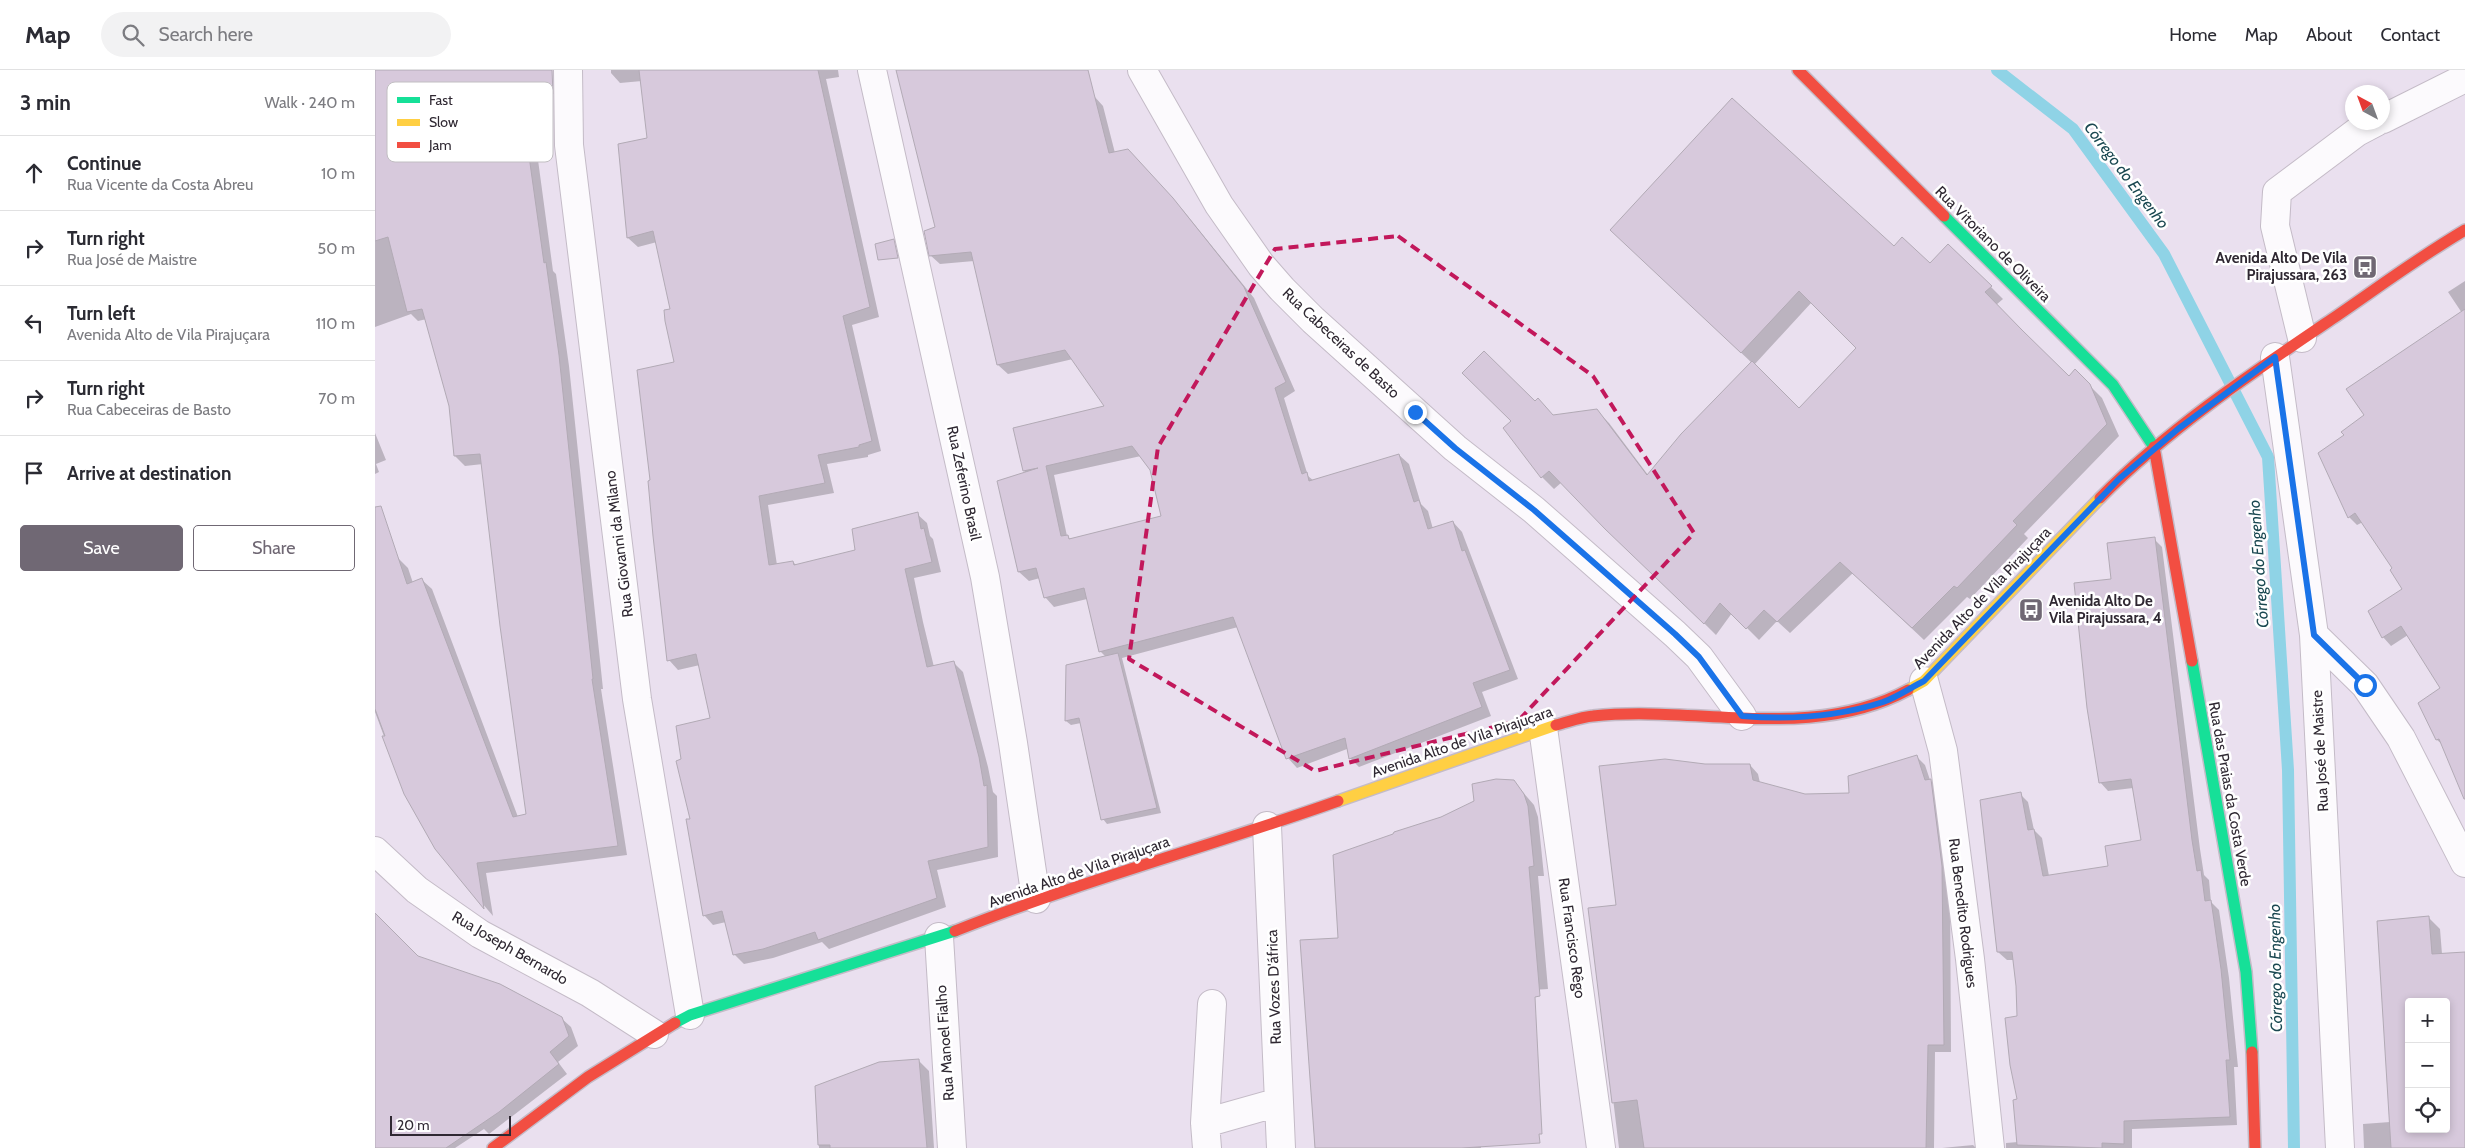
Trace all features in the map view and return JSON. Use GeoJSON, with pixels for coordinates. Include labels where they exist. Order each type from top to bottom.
{"type":"FeatureCollection","features":[{"type":"Feature","properties":{"kind":"main road","name":"Rua Vitoriano de Oliveira"},"geometry":{"type":"LineString","coordinates":[[1798,70],[2113,385],[2155,448]]}},
{"type":"Feature","properties":{"kind":"main road","name":"Avenida Alto de Vila Pirajuçara"},"geometry":{"type":"LineString","coordinates":[[493,1148],[555,1099],[653,1034],[690,1015],[939,937],[1036,900],[1267,826],[1543,728],[1591,716],[1639,713],[1742,716],[1787,720],[1843,713],[1885,702],[1924,681],[2119,479],[2178,429],[2275,357],[2465,230]]}},
{"type":"Feature","properties":{"kind":"main road","name":"Rua das Praias da Costa Verde"},"geometry":{"type":"LineString","coordinates":[[2155,448],[2246,972],[2252,1053],[2255,1148]]}},
{"type":"Feature","properties":{"kind":"street","name":"Rua Giovanni da Milano"},"geometry":{"type":"LineString","coordinates":[[568,70],[569,144],[637,699],[690,1015]]}},
{"type":"Feature","properties":{"kind":"street","name":"Rua Zeferino Brasil"},"geometry":{"type":"LineString","coordinates":[[872,70],[985,577],[1013,743],[1036,900]]}},
{"type":"Feature","properties":{"kind":"street","name":"Rua Cabeceiras de Basto"},"geometry":{"type":"LineString","coordinates":[[1141,70],[1219,205],[1261,265],[1282,289],[1313,320],[1455,448],[1534,510],[1669,628],[1699,657],[1742,716]]}},
{"type":"Feature","properties":{"kind":"street"},"geometry":{"type":"LineString","coordinates":[[2390,116],[2465,78]]}},
{"type":"Feature","properties":{"kind":"street"},"geometry":{"type":"LineString","coordinates":[[2303,338],[2275,226],[2277,192],[2361,130]]}},
{"type":"Feature","properties":{"kind":"street","name":"Rua José de Maistre"},"geometry":{"type":"LineString","coordinates":[[2275,357],[2314,635],[2340,1148]]}},
{"type":"Feature","properties":{"kind":"street"},"geometry":{"type":"LineString","coordinates":[[2314,635],[2365,685],[2401,738],[2465,863]]}},
{"type":"Feature","properties":{"kind":"street","name":"Rua Benedito Rodrigues"},"geometry":{"type":"LineString","coordinates":[[1924,681],[1943,750],[1970,959],[1990,1148]]}},
{"type":"Feature","properties":{"kind":"street","name":"Rua Francisco Rêgo"},"geometry":{"type":"LineString","coordinates":[[1543,728],[1601,1148]]}},
{"type":"Feature","properties":{"kind":"street","name":"Rua Vozes D'áfrica"},"geometry":{"type":"LineString","coordinates":[[1267,826],[1281,1148]]}},
{"type":"Feature","properties":{"kind":"street","name":"Rua Joseph Bernardo"},"geometry":{"type":"LineString","coordinates":[[375,850],[417,890],[480,934],[590,993],[653,1034]]}},
{"type":"Feature","properties":{"kind":"street","name":"Rua Manoel Fialho"},"geometry":{"type":"LineString","coordinates":[[939,937],[952,1148]]}},
{"type":"Feature","properties":{"kind":"street"},"geometry":{"type":"LineString","coordinates":[[1212,1004],[1206,1136],[1279,1102]]}},
{"type":"Feature","properties":{"kind":"highlighted area"},"geometry":{"type":"Polygon","coordinates":[[[1398,236],[1593,376],[1694,533],[1518,721],[1315,771],[1129,659],[1158,447],[1275,249],[1398,236]]]}},
{"type":"Feature","properties":{"kind":"building"},"geometry":{"type":"Polygon","coordinates":[[[375,70],[552,70],[552,82],[387,82],[387,162],[530,162],[559,355],[592,679],[618,846],[477,863],[484,909],[435,849],[404,794],[382,736],[385,736],[375,709],[375,507],[381,506],[407,584],[422,578],[513,817],[526,814],[500,626],[480,454],[454,456],[449,406],[422,309],[407,312],[388,237],[375,241],[375,70]]]}},
{"type":"Feature","properties":{"kind":"building"},"geometry":{"type":"Polygon","coordinates":[[[639,70],[818,70],[870,307],[843,316],[872,441],[859,445],[859,447],[818,455],[825,483],[759,496],[769,565],[793,561],[794,565],[855,550],[852,529],[918,512],[921,529],[924,528],[932,562],[905,569],[927,667],[954,661],[979,757],[984,786],[987,785],[988,847],[928,861],[937,898],[818,940],[815,932],[763,949],[733,955],[722,911],[703,916],[686,819],[690,819],[676,761],[681,759],[676,726],[710,718],[696,654],[667,661],[653,536],[648,481],[650,480],[637,370],[674,362],[664,310],[670,309],[653,231],[627,238],[618,144],[647,138],[639,70]]]}},
{"type":"Feature","properties":{"kind":"building"},"geometry":{"type":"Polygon","coordinates":[[[896,70],[1088,70],[1109,153],[1128,149],[1173,198],[1244,287],[1286,382],[1275,388],[1302,474],[1307,472],[1309,481],[1399,454],[1414,502],[1419,500],[1428,529],[1453,521],[1462,551],[1465,550],[1510,670],[1473,683],[1482,707],[1349,759],[1345,738],[1286,759],[1233,617],[1099,652],[1084,588],[1044,598],[1036,568],[1018,572],[997,481],[1038,468],[1023,471],[1013,428],[1104,406],[1065,350],[997,365],[971,252],[929,256],[924,231],[935,227],[896,70]],[[1132,446],[1046,466],[1061,536],[1068,535],[1069,539],[1161,516],[1150,470],[1132,446]]]}},
{"type":"Feature","properties":{"kind":"building"},"geometry":{"type":"Polygon","coordinates":[[[1732,98],[1894,246],[1902,237],[1930,263],[1948,244],[1992,286],[1985,292],[2022,330],[2069,376],[2075,369],[2090,384],[2107,424],[2013,521],[2017,525],[1957,588],[1954,586],[1912,628],[1840,562],[1777,622],[1764,610],[1746,629],[1720,603],[1704,624],[1605,529],[1549,471],[1541,478],[1503,428],[1511,421],[1462,373],[1484,351],[1535,401],[1538,398],[1553,415],[1597,409],[1647,475],[1681,434],[1752,361],[1799,408],[1856,348],[1799,291],[1741,353],[1610,230],[1732,98]]]}},
{"type":"Feature","properties":{"kind":"building"},"geometry":{"type":"Polygon","coordinates":[[[894,239],[898,258],[878,260],[875,244],[894,239]]]}},
{"type":"Feature","properties":{"kind":"building"},"geometry":{"type":"Polygon","coordinates":[[[2465,309],[2464,799],[2439,739],[2436,740],[2418,703],[2440,688],[2401,626],[2382,638],[2368,611],[2402,589],[2390,570],[2392,568],[2355,513],[2348,518],[2318,453],[2344,435],[2341,432],[2364,415],[2346,389],[2465,309]]]}},
{"type":"Feature","properties":{"kind":"building"},"geometry":{"type":"Polygon","coordinates":[[[2155,537],[2192,840],[2197,871],[2201,870],[2205,901],[2211,900],[2221,969],[2230,1060],[2226,1060],[2230,1117],[2124,1121],[2124,1144],[2102,1143],[2102,1148],[2017,1145],[2013,1100],[2017,1099],[2010,1065],[2005,1018],[2017,1016],[2016,986],[2012,952],[1997,952],[1980,800],[2021,792],[2028,830],[2034,829],[2043,876],[2108,866],[2105,846],[2141,840],[2131,779],[2099,783],[2087,708],[2074,583],[2111,579],[2107,543],[2155,537]]]}},
{"type":"Feature","properties":{"kind":"building"},"geometry":{"type":"Polygon","coordinates":[[[1118,653],[1157,808],[1101,820],[1079,718],[1065,721],[1066,665],[1118,653]]]}},
{"type":"Feature","properties":{"kind":"building"},"geometry":{"type":"Polygon","coordinates":[[[1917,755],[1925,780],[1931,779],[1942,866],[1944,1045],[1928,1045],[1926,1148],[1644,1148],[1637,1100],[1612,1103],[1588,908],[1616,905],[1599,766],[1665,759],[1705,764],[1750,764],[1753,780],[1805,794],[1849,793],[1848,776],[1917,755]]]}},
{"type":"Feature","properties":{"kind":"building"},"geometry":{"type":"Polygon","coordinates":[[[1496,779],[1514,780],[1524,794],[1528,806],[1534,866],[1529,867],[1540,996],[1535,997],[1542,1134],[1539,1134],[1540,1143],[1462,1148],[1315,1148],[1300,940],[1338,938],[1333,855],[1441,817],[1474,801],[1472,784],[1496,779]]]}},
{"type":"Feature","properties":{"kind":"building"},"geometry":{"type":"Polygon","coordinates":[[[375,913],[418,956],[500,984],[562,1017],[569,1036],[550,1052],[559,1064],[499,1112],[446,1148],[375,1148],[375,913]]]}},
{"type":"Feature","properties":{"kind":"building"},"geometry":{"type":"Polygon","coordinates":[[[2429,916],[2432,954],[2465,952],[2465,1148],[2391,1148],[2377,921],[2429,916]]]}},
{"type":"Feature","properties":{"kind":"building"},"geometry":{"type":"Polygon","coordinates":[[[919,1059],[927,1148],[830,1148],[830,1145],[818,1145],[815,1086],[879,1062],[919,1059]]]}},
{"type":"Feature","properties":{"kind":"waterway","name":"Córrego do Engenho"},"geometry":{"type":"LineString","coordinates":[[1997,70],[2073,129],[2164,254],[2268,457],[2288,770],[2294,1148]]}},
{"type":"Feature","properties":{"kind":"traffic: fast"},"geometry":{"type":"LineString","coordinates":[[1944,216],[2113,385],[2154,447]]}},
{"type":"Feature","properties":{"kind":"traffic: fast"},"geometry":{"type":"LineString","coordinates":[[2192,661],[2246,972],[2252,1052]]}},
{"type":"Feature","properties":{"kind":"traffic: fast"},"geometry":{"type":"LineString","coordinates":[[675,1023],[690,1015],[955,931]]}},
{"type":"Feature","properties":{"kind":"traffic: slow"},"geometry":{"type":"LineString","coordinates":[[1908,690],[1924,681],[2100,498]]}},
{"type":"Feature","properties":{"kind":"traffic: slow"},"geometry":{"type":"LineString","coordinates":[[1338,801],[1556,725]]}},
{"type":"Feature","properties":{"kind":"traffic: jam"},"geometry":{"type":"LineString","coordinates":[[1798,70],[1944,216]]}},
{"type":"Feature","properties":{"kind":"traffic: jam"},"geometry":{"type":"LineString","coordinates":[[2100,498],[2182,425],[2211,403],[2398,273],[2465,230]]}},
{"type":"Feature","properties":{"kind":"traffic: jam"},"geometry":{"type":"LineString","coordinates":[[2154,447],[2192,661]]}},
{"type":"Feature","properties":{"kind":"traffic: jam"},"geometry":{"type":"LineString","coordinates":[[1556,725],[1579,718],[1632,714],[1793,718],[1832,714],[1871,706],[1908,690]]}},
{"type":"Feature","properties":{"kind":"traffic: jam"},"geometry":{"type":"LineString","coordinates":[[955,931],[1050,896],[1338,801]]}},
{"type":"Feature","properties":{"kind":"traffic: jam"},"geometry":{"type":"LineString","coordinates":[[493,1148],[588,1077],[675,1023]]}},
{"type":"Feature","properties":{"kind":"traffic: jam"},"geometry":{"type":"LineString","coordinates":[[2252,1052],[2255,1148]]}},
{"type":"Feature","properties":{"kind":"place","name":"Avenida Alto De Vila Pirajussara, 263"},"geometry":{"type":"Point","coordinates":[2365,267]}},
{"type":"Feature","properties":{"kind":"place","name":"Avenida Alto De Vila Pirajussara, 4"},"geometry":{"type":"Point","coordinates":[2031,610]}},
{"type":"Feature","properties":{"kind":"route"},"geometry":{"type":"LineString","coordinates":[[1415,412],[1455,448],[1534,510],[1638,599],[1699,657],[1742,716],[1787,720],[1843,713],[1885,702],[1924,681],[2119,479],[2178,429],[2275,357],[2314,635],[2365,685]]}}]}
